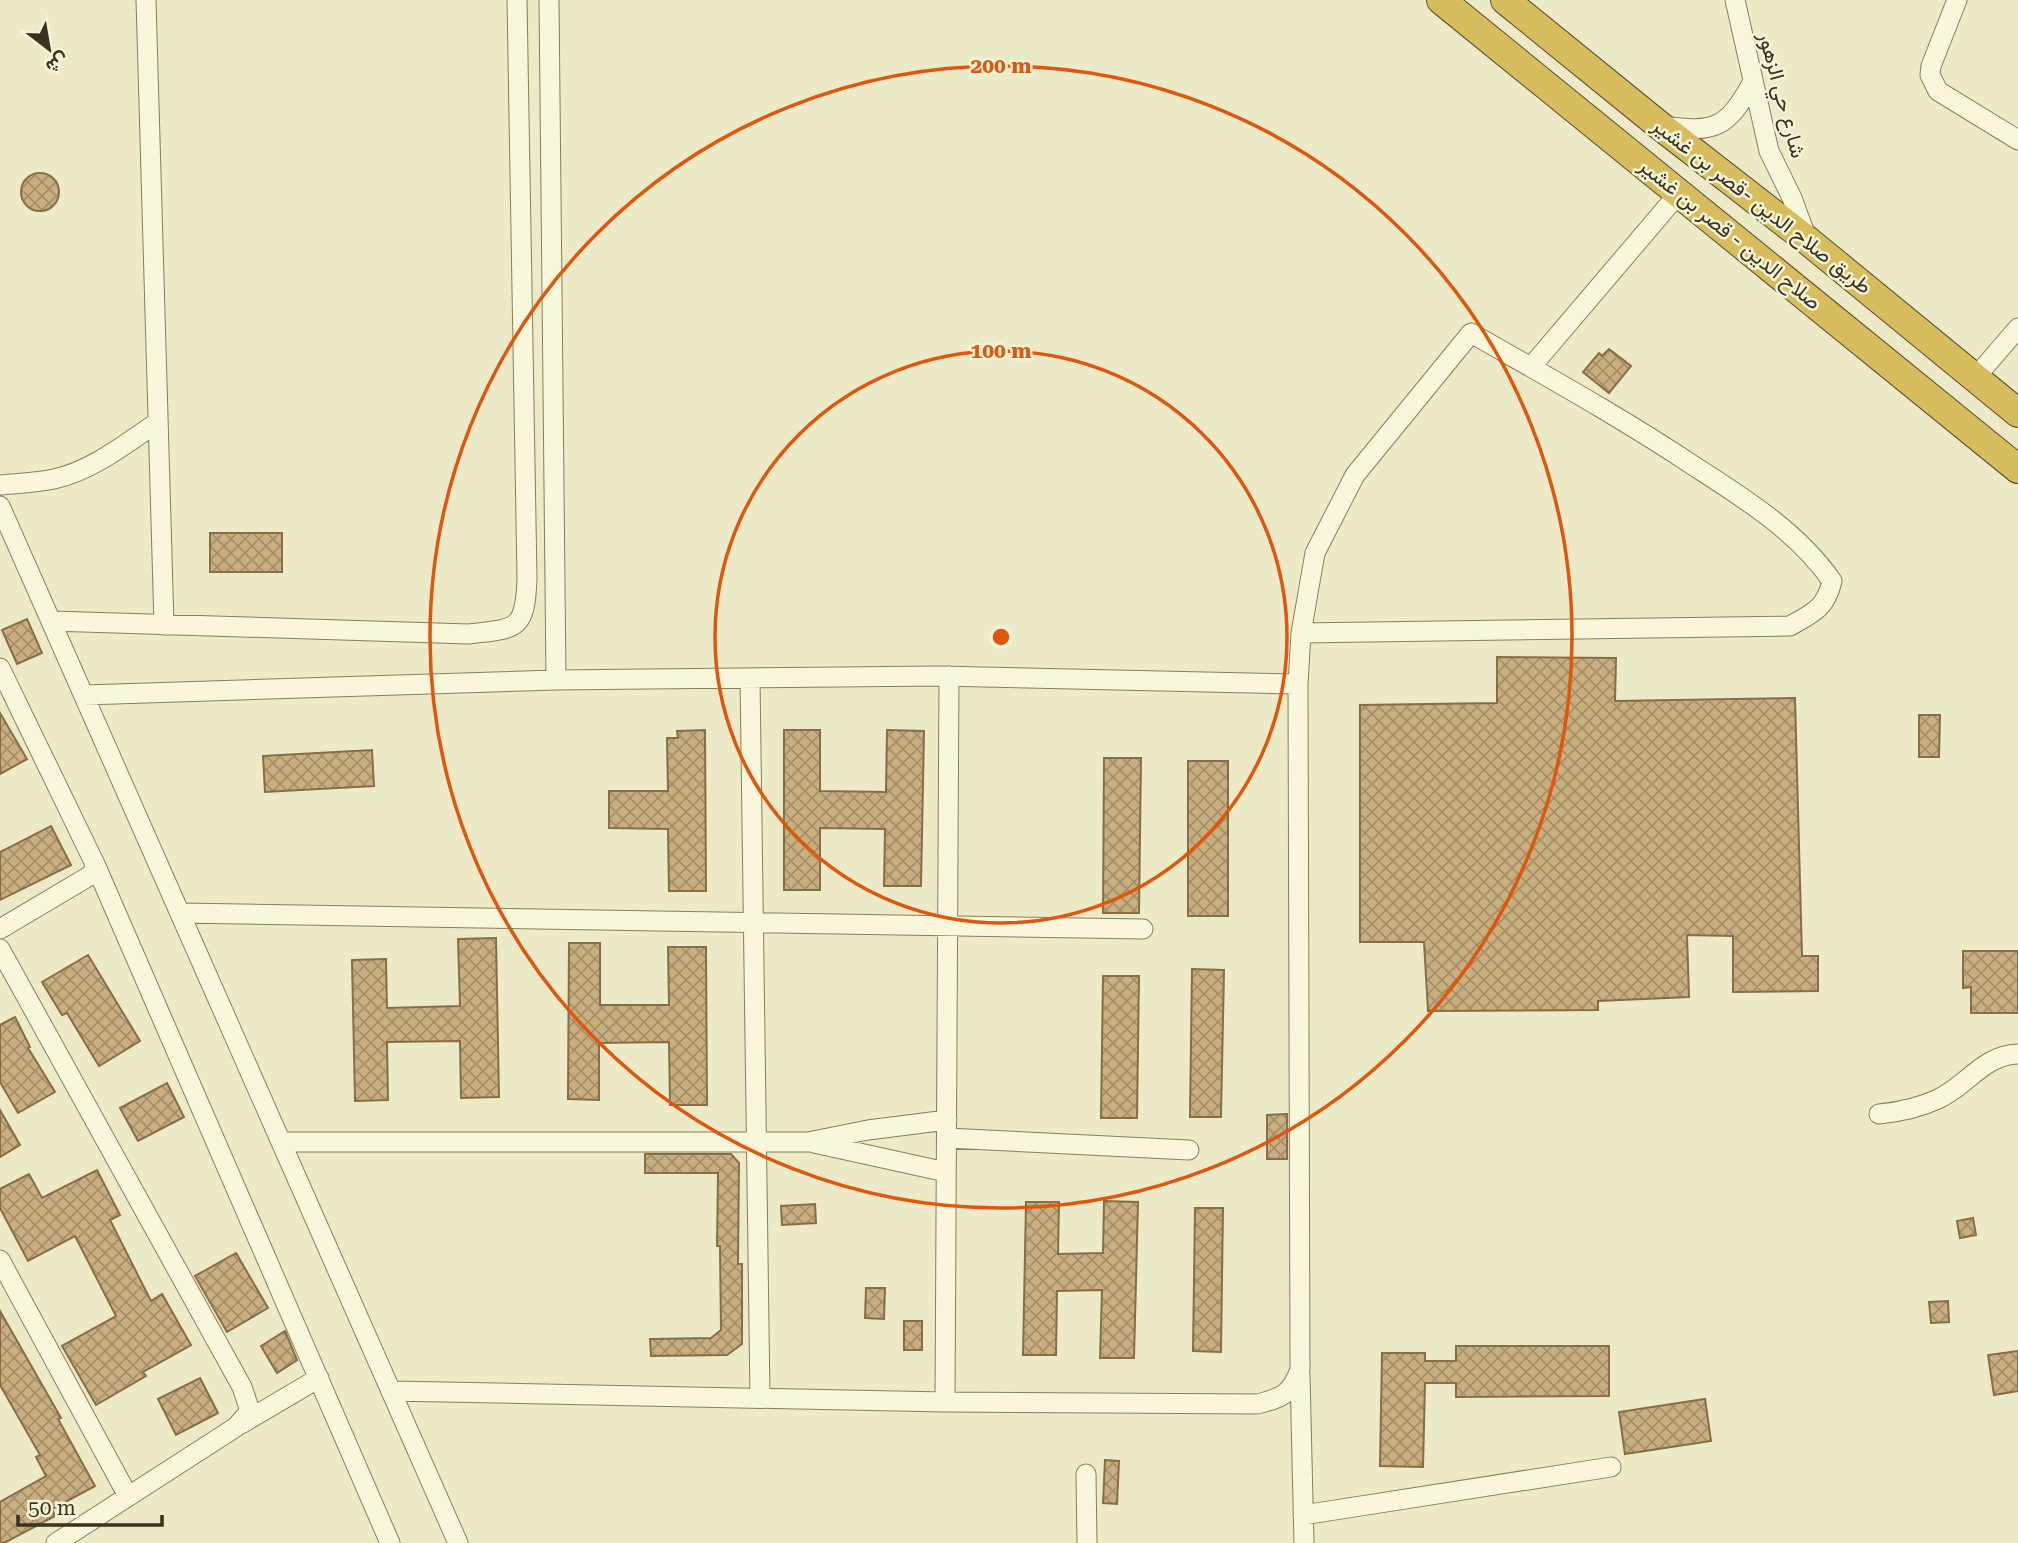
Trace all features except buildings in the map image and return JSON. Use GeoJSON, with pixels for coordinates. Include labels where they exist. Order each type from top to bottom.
{"type":"FeatureCollection","features":[{"type":"Feature","properties":{"kind":"highway","name":"صلاح الدين - قصر بن غشير"},"geometry":{"type":"LineString","coordinates":[[1441,0],[2018,469]]}},
{"type":"Feature","properties":{"kind":"highway","name":"طريق صلاح الدين -قصر بن غشير"},"geometry":{"type":"LineString","coordinates":[[1505,0],[1807,240],[2018,413]]}},
{"type":"Feature","properties":{"kind":"street"},"geometry":{"type":"LineString","coordinates":[[146,0],[164,625]]}},
{"type":"Feature","properties":{"kind":"street"},"geometry":{"type":"LineString","coordinates":[[51,621],[469,634],[508,629],[522,618],[526,606],[527,579],[517,0]]}},
{"type":"Feature","properties":{"kind":"street"},"geometry":{"type":"LineString","coordinates":[[549,0],[556,680]]}},
{"type":"Feature","properties":{"kind":"street","name":"شارع حي الزهور"},"geometry":{"type":"LineString","coordinates":[[1735,0],[1769,151],[1792,198],[1807,240]]}},
{"type":"Feature","properties":{"kind":"street"},"geometry":{"type":"LineString","coordinates":[[1957,0],[1930,66],[1933,84],[1938,91],[2018,140]]}},
{"type":"Feature","properties":{"kind":"street"},"geometry":{"type":"LineString","coordinates":[[1659,125],[1695,131],[1713,128],[1733,113],[1752,83]]}},
{"type":"Feature","properties":{"kind":"street"},"geometry":{"type":"LineString","coordinates":[[1531,367],[1679,193]]}},
{"type":"Feature","properties":{"kind":"street"},"geometry":{"type":"LineString","coordinates":[[1975,379],[2018,328]]}},
{"type":"Feature","properties":{"kind":"street"},"geometry":{"type":"LineString","coordinates":[[1301,633],[1790,626],[1824,604],[1832,581],[1817,559],[1775,520],[1625,421],[1471,333],[1355,475],[1315,553],[1301,633],[1298,684],[1300,1370],[1304,1543]]}},
{"type":"Feature","properties":{"kind":"street"},"geometry":{"type":"LineString","coordinates":[[0,485],[53,479],[71,474],[100,460],[158,422]]}},
{"type":"Feature","properties":{"kind":"street"},"geometry":{"type":"LineString","coordinates":[[0,506],[458,1543]]}},
{"type":"Feature","properties":{"kind":"street"},"geometry":{"type":"LineString","coordinates":[[0,668],[7,702],[73,815],[390,1543]]}},
{"type":"Feature","properties":{"kind":"street"},"geometry":{"type":"LineString","coordinates":[[84,695],[556,680],[948,676],[1298,684]]}},
{"type":"Feature","properties":{"kind":"street"},"geometry":{"type":"LineString","coordinates":[[945,1402],[948,676]]}},
{"type":"Feature","properties":{"kind":"street"},"geometry":{"type":"LineString","coordinates":[[750,678],[760,1398]]}},
{"type":"Feature","properties":{"kind":"street"},"geometry":{"type":"LineString","coordinates":[[0,929],[86,878],[93,873],[95,864]]}},
{"type":"Feature","properties":{"kind":"street"},"geometry":{"type":"LineString","coordinates":[[180,913],[948,928],[1143,929]]}},
{"type":"Feature","properties":{"kind":"street"},"geometry":{"type":"LineString","coordinates":[[0,949],[242,1387],[250,1410],[236,1427]]}},
{"type":"Feature","properties":{"kind":"street"},"geometry":{"type":"LineString","coordinates":[[1879,1114],[1939,1099],[1996,1058],[2018,1054]]}},
{"type":"Feature","properties":{"kind":"street"},"geometry":{"type":"LineString","coordinates":[[808,1142],[867,1130],[947,1129],[1189,1150]]}},
{"type":"Feature","properties":{"kind":"street"},"geometry":{"type":"LineString","coordinates":[[281,1142],[808,1142],[946,1172]]}},
{"type":"Feature","properties":{"kind":"street"},"geometry":{"type":"LineString","coordinates":[[0,1260],[128,1496]]}},
{"type":"Feature","properties":{"kind":"street"},"geometry":{"type":"LineString","coordinates":[[391,1391],[945,1402],[1258,1404],[1281,1398],[1293,1388],[1300,1370]]}},
{"type":"Feature","properties":{"kind":"street"},"geometry":{"type":"LineString","coordinates":[[56,1543],[236,1427],[319,1378]]}},
{"type":"Feature","properties":{"kind":"street"},"geometry":{"type":"LineString","coordinates":[[1303,1514],[1611,1467]]}},
{"type":"Feature","properties":{"kind":"street"},"geometry":{"type":"LineString","coordinates":[[1086,1474],[1087,1543]]}}]}
